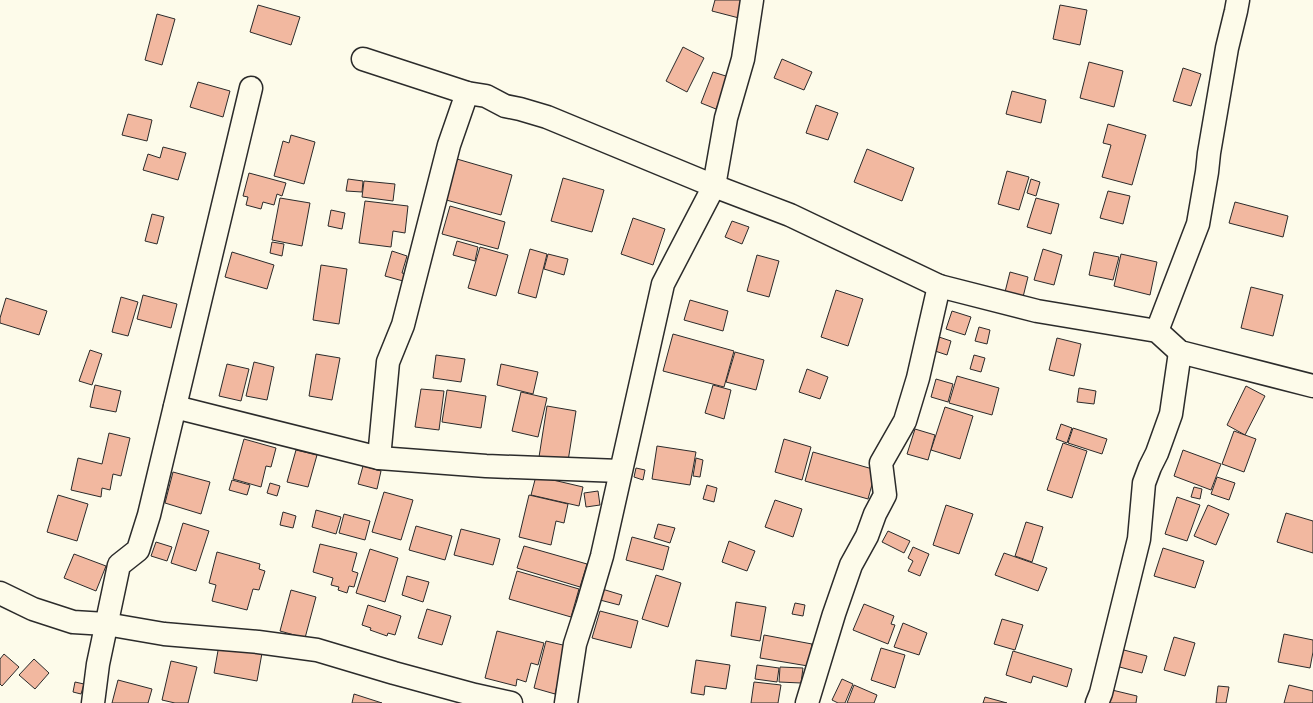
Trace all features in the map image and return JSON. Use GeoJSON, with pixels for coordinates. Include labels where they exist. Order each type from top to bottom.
{"type":"FeatureCollection","features":[{"type":"Feature","properties":{"kind":"street"},"geometry":{"type":"LineString","coordinates":[[566,703],[575,644],[602,556],[663,284],[714,186],[726,118],[743,59],[752,0]]}},
{"type":"Feature","properties":{"kind":"street"},"geometry":{"type":"LineString","coordinates":[[1157,330],[1198,224],[1227,48],[1238,0]]}},
{"type":"Feature","properties":{"kind":"street"},"geometry":{"type":"LineString","coordinates":[[363,59],[467,93],[486,96],[506,106],[547,117],[714,186],[790,215],[939,286],[1037,311],[1157,330],[1180,352],[1313,386]]}},
{"type":"Feature","properties":{"kind":"street"},"geometry":{"type":"LineString","coordinates":[[93,703],[98,664],[119,565],[138,550],[146,524],[251,88]]}},
{"type":"Feature","properties":{"kind":"street"},"geometry":{"type":"LineString","coordinates":[[379,458],[388,362],[403,325],[449,145],[467,93]]}},
{"type":"Feature","properties":{"kind":"street"},"geometry":{"type":"LineString","coordinates":[[807,703],[851,565],[867,536],[875,514],[885,495],[880,463],[905,421],[918,378],[939,286]]}},
{"type":"Feature","properties":{"kind":"street"},"geometry":{"type":"LineString","coordinates":[[1097,703],[1139,539],[1144,483],[1171,414],[1180,352]]}},
{"type":"Feature","properties":{"kind":"street"},"geometry":{"type":"LineString","coordinates":[[175,407],[379,458],[486,466],[620,471]]}},
{"type":"Feature","properties":{"kind":"street"},"geometry":{"type":"LineString","coordinates":[[0,593],[33,609],[73,622],[106,624],[164,634],[258,642],[317,650],[475,695],[511,703]]}},
{"type":"Feature","properties":{"kind":"building"},"geometry":{"type":"Polygon","coordinates":[[[715,0],[744,0],[739,18],[712,11],[715,0]]]}},
{"type":"Feature","properties":{"kind":"building"},"geometry":{"type":"Polygon","coordinates":[[[258,5],[300,17],[291,45],[250,32],[258,5]]]}},
{"type":"Feature","properties":{"kind":"building"},"geometry":{"type":"Polygon","coordinates":[[[1060,5],[1087,10],[1080,45],[1053,39],[1060,5]]]}},
{"type":"Feature","properties":{"kind":"building"},"geometry":{"type":"Polygon","coordinates":[[[157,14],[175,19],[162,65],[145,60],[157,14]]]}},
{"type":"Feature","properties":{"kind":"building"},"geometry":{"type":"Polygon","coordinates":[[[683,47],[704,58],[687,92],[666,81],[683,47]]]}},
{"type":"Feature","properties":{"kind":"building"},"geometry":{"type":"Polygon","coordinates":[[[782,59],[812,72],[804,90],[774,78],[782,59]]]}},
{"type":"Feature","properties":{"kind":"building"},"geometry":{"type":"Polygon","coordinates":[[[1089,62],[1123,71],[1114,107],[1080,98],[1089,62]]]}},
{"type":"Feature","properties":{"kind":"building"},"geometry":{"type":"Polygon","coordinates":[[[1183,68],[1201,74],[1191,106],[1173,101],[1183,68]]]}},
{"type":"Feature","properties":{"kind":"building"},"geometry":{"type":"Polygon","coordinates":[[[713,72],[729,77],[716,109],[701,103],[713,72]]]}},
{"type":"Feature","properties":{"kind":"building"},"geometry":{"type":"Polygon","coordinates":[[[198,82],[230,91],[223,117],[190,107],[198,82]]]}},
{"type":"Feature","properties":{"kind":"building"},"geometry":{"type":"Polygon","coordinates":[[[1012,91],[1046,100],[1041,123],[1006,114],[1012,91]]]}},
{"type":"Feature","properties":{"kind":"building"},"geometry":{"type":"Polygon","coordinates":[[[816,105],[838,113],[828,140],[806,133],[816,105]]]}},
{"type":"Feature","properties":{"kind":"building"},"geometry":{"type":"Polygon","coordinates":[[[128,114],[152,120],[147,141],[122,135],[128,114]]]}},
{"type":"Feature","properties":{"kind":"building"},"geometry":{"type":"Polygon","coordinates":[[[1108,124],[1146,135],[1132,185],[1102,177],[1111,145],[1103,143],[1108,124]]]}},
{"type":"Feature","properties":{"kind":"building"},"geometry":{"type":"Polygon","coordinates":[[[291,135],[315,142],[304,184],[274,176],[283,141],[289,143],[291,135]]]}},
{"type":"Feature","properties":{"kind":"building"},"geometry":{"type":"Polygon","coordinates":[[[163,147],[186,153],[178,180],[143,170],[148,154],[160,158],[163,147]]]}},
{"type":"Feature","properties":{"kind":"building"},"geometry":{"type":"Polygon","coordinates":[[[867,149],[914,168],[902,201],[854,182],[867,149]]]}},
{"type":"Feature","properties":{"kind":"building"},"geometry":{"type":"Polygon","coordinates":[[[450,157],[512,175],[501,215],[439,198],[450,157]]]}},
{"type":"Feature","properties":{"kind":"building"},"geometry":{"type":"Polygon","coordinates":[[[1007,171],[1029,177],[1019,210],[998,204],[1007,171]]]}},
{"type":"Feature","properties":{"kind":"building"},"geometry":{"type":"Polygon","coordinates":[[[249,173],[286,183],[282,196],[277,194],[274,205],[263,202],[261,209],[246,205],[248,197],[243,196],[249,173]]]}},
{"type":"Feature","properties":{"kind":"building"},"geometry":{"type":"Polygon","coordinates":[[[563,178],[604,190],[592,232],[551,221],[563,178]]]}},
{"type":"Feature","properties":{"kind":"building"},"geometry":{"type":"Polygon","coordinates":[[[348,179],[363,181],[362,192],[346,191],[348,179]]]}},
{"type":"Feature","properties":{"kind":"building"},"geometry":{"type":"Polygon","coordinates":[[[1031,179],[1040,182],[1036,196],[1027,193],[1031,179]]]}},
{"type":"Feature","properties":{"kind":"building"},"geometry":{"type":"Polygon","coordinates":[[[364,181],[395,184],[393,201],[362,197],[364,181]]]}},
{"type":"Feature","properties":{"kind":"building"},"geometry":{"type":"Polygon","coordinates":[[[1108,191],[1130,196],[1123,224],[1100,218],[1108,191]]]}},
{"type":"Feature","properties":{"kind":"building"},"geometry":{"type":"Polygon","coordinates":[[[280,198],[310,203],[302,246],[272,240],[280,198]]]}},
{"type":"Feature","properties":{"kind":"building"},"geometry":{"type":"Polygon","coordinates":[[[1036,198],[1059,204],[1051,234],[1027,227],[1036,198]]]}},
{"type":"Feature","properties":{"kind":"building"},"geometry":{"type":"Polygon","coordinates":[[[365,201],[408,206],[405,233],[393,231],[391,247],[359,243],[365,201]]]}},
{"type":"Feature","properties":{"kind":"building"},"geometry":{"type":"Polygon","coordinates":[[[1235,202],[1288,216],[1283,237],[1229,223],[1235,202]]]}},
{"type":"Feature","properties":{"kind":"building"},"geometry":{"type":"Polygon","coordinates":[[[450,206],[505,222],[498,249],[442,234],[450,206]]]}},
{"type":"Feature","properties":{"kind":"building"},"geometry":{"type":"Polygon","coordinates":[[[331,210],[345,213],[342,229],[328,226],[331,210]]]}},
{"type":"Feature","properties":{"kind":"building"},"geometry":{"type":"Polygon","coordinates":[[[152,214],[164,217],[157,244],[145,241],[152,214]]]}},
{"type":"Feature","properties":{"kind":"building"},"geometry":{"type":"Polygon","coordinates":[[[633,218],[665,229],[653,265],[621,254],[633,218]]]}},
{"type":"Feature","properties":{"kind":"building"},"geometry":{"type":"Polygon","coordinates":[[[732,221],[749,227],[742,244],[725,237],[732,221]]]}},
{"type":"Feature","properties":{"kind":"building"},"geometry":{"type":"Polygon","coordinates":[[[457,241],[478,247],[475,261],[453,255],[457,241]]]}},
{"type":"Feature","properties":{"kind":"building"},"geometry":{"type":"Polygon","coordinates":[[[272,242],[284,244],[282,256],[270,253],[272,242]]]}},
{"type":"Feature","properties":{"kind":"building"},"geometry":{"type":"Polygon","coordinates":[[[480,247],[508,255],[496,296],[468,288],[480,247]]]}},
{"type":"Feature","properties":{"kind":"building"},"geometry":{"type":"Polygon","coordinates":[[[530,249],[547,254],[536,298],[518,293],[530,249]]]}},
{"type":"Feature","properties":{"kind":"building"},"geometry":{"type":"Polygon","coordinates":[[[1043,249],[1062,255],[1054,285],[1034,280],[1043,249]]]}},
{"type":"Feature","properties":{"kind":"building"},"geometry":{"type":"Polygon","coordinates":[[[392,251],[407,256],[402,273],[406,274],[403,281],[385,276],[392,251]]]}},
{"type":"Feature","properties":{"kind":"building"},"geometry":{"type":"Polygon","coordinates":[[[232,252],[274,265],[267,289],[225,277],[232,252]]]}},
{"type":"Feature","properties":{"kind":"building"},"geometry":{"type":"Polygon","coordinates":[[[1094,252],[1119,257],[1113,280],[1089,275],[1094,252]]]}},
{"type":"Feature","properties":{"kind":"building"},"geometry":{"type":"Polygon","coordinates":[[[548,254],[568,259],[564,275],[544,269],[548,254]]]}},
{"type":"Feature","properties":{"kind":"building"},"geometry":{"type":"Polygon","coordinates":[[[1121,254],[1157,262],[1150,295],[1114,286],[1121,254]]]}},
{"type":"Feature","properties":{"kind":"building"},"geometry":{"type":"Polygon","coordinates":[[[757,255],[779,261],[769,297],[747,291],[757,255]]]}},
{"type":"Feature","properties":{"kind":"building"},"geometry":{"type":"Polygon","coordinates":[[[321,265],[347,269],[339,324],[313,320],[321,265]]]}},
{"type":"Feature","properties":{"kind":"building"},"geometry":{"type":"Polygon","coordinates":[[[1010,272],[1028,277],[1023,297],[1005,292],[1010,272]]]}},
{"type":"Feature","properties":{"kind":"building"},"geometry":{"type":"Polygon","coordinates":[[[1251,287],[1283,295],[1273,336],[1241,328],[1251,287]]]}},
{"type":"Feature","properties":{"kind":"building"},"geometry":{"type":"Polygon","coordinates":[[[836,290],[863,299],[848,346],[821,337],[836,290]]]}},
{"type":"Feature","properties":{"kind":"building"},"geometry":{"type":"Polygon","coordinates":[[[143,295],[177,304],[171,328],[137,319],[143,295]]]}},
{"type":"Feature","properties":{"kind":"building"},"geometry":{"type":"Polygon","coordinates":[[[121,297],[138,302],[128,336],[112,332],[121,297]]]}},
{"type":"Feature","properties":{"kind":"building"},"geometry":{"type":"Polygon","coordinates":[[[6,298],[47,311],[39,335],[0,323],[6,298]]]}},
{"type":"Feature","properties":{"kind":"building"},"geometry":{"type":"Polygon","coordinates":[[[690,300],[728,311],[723,331],[684,320],[690,300]]]}},
{"type":"Feature","properties":{"kind":"building"},"geometry":{"type":"Polygon","coordinates":[[[952,311],[971,317],[965,335],[946,329],[952,311]]]}},
{"type":"Feature","properties":{"kind":"building"},"geometry":{"type":"Polygon","coordinates":[[[979,327],[990,330],[987,344],[975,341],[979,327]]]}},
{"type":"Feature","properties":{"kind":"building"},"geometry":{"type":"Polygon","coordinates":[[[673,334],[734,351],[724,387],[663,371],[673,334]]]}},
{"type":"Feature","properties":{"kind":"building"},"geometry":{"type":"Polygon","coordinates":[[[939,337],[951,341],[947,355],[935,351],[939,337]]]}},
{"type":"Feature","properties":{"kind":"building"},"geometry":{"type":"Polygon","coordinates":[[[1057,338],[1081,344],[1074,376],[1049,370],[1057,338]]]}},
{"type":"Feature","properties":{"kind":"building"},"geometry":{"type":"Polygon","coordinates":[[[90,350],[102,354],[92,385],[79,381],[90,350]]]}},
{"type":"Feature","properties":{"kind":"building"},"geometry":{"type":"Polygon","coordinates":[[[735,352],[764,360],[756,390],[726,382],[735,352]]]}},
{"type":"Feature","properties":{"kind":"building"},"geometry":{"type":"Polygon","coordinates":[[[316,354],[340,358],[332,400],[309,396],[316,354]]]}},
{"type":"Feature","properties":{"kind":"building"},"geometry":{"type":"Polygon","coordinates":[[[436,355],[465,359],[461,382],[433,378],[436,355]]]}},
{"type":"Feature","properties":{"kind":"building"},"geometry":{"type":"Polygon","coordinates":[[[974,355],[985,358],[981,372],[970,369],[974,355]]]}},
{"type":"Feature","properties":{"kind":"building"},"geometry":{"type":"Polygon","coordinates":[[[254,362],[274,367],[267,400],[246,396],[254,362]]]}},
{"type":"Feature","properties":{"kind":"building"},"geometry":{"type":"Polygon","coordinates":[[[227,364],[249,369],[241,401],[219,396],[227,364]]]}},
{"type":"Feature","properties":{"kind":"building"},"geometry":{"type":"Polygon","coordinates":[[[501,364],[538,372],[533,394],[497,385],[501,364]]]}},
{"type":"Feature","properties":{"kind":"building"},"geometry":{"type":"Polygon","coordinates":[[[807,369],[828,377],[820,399],[799,392],[807,369]]]}},
{"type":"Feature","properties":{"kind":"building"},"geometry":{"type":"Polygon","coordinates":[[[957,376],[999,388],[992,415],[949,403],[957,376]]]}},
{"type":"Feature","properties":{"kind":"building"},"geometry":{"type":"Polygon","coordinates":[[[936,379],[953,384],[948,402],[931,397],[936,379]]]}},
{"type":"Feature","properties":{"kind":"building"},"geometry":{"type":"Polygon","coordinates":[[[95,385],[121,391],[116,412],[90,407],[95,385]]]}},
{"type":"Feature","properties":{"kind":"building"},"geometry":{"type":"Polygon","coordinates":[[[713,385],[731,390],[724,419],[705,413],[713,385]]]}},
{"type":"Feature","properties":{"kind":"building"},"geometry":{"type":"Polygon","coordinates":[[[1246,386],[1265,396],[1245,435],[1227,425],[1246,386]]]}},
{"type":"Feature","properties":{"kind":"building"},"geometry":{"type":"Polygon","coordinates":[[[1079,388],[1096,391],[1094,404],[1077,402],[1079,388]]]}},
{"type":"Feature","properties":{"kind":"building"},"geometry":{"type":"Polygon","coordinates":[[[421,389],[444,391],[439,430],[415,427],[421,389]]]}},
{"type":"Feature","properties":{"kind":"building"},"geometry":{"type":"Polygon","coordinates":[[[447,390],[486,396],[481,428],[442,422],[447,390]]]}},
{"type":"Feature","properties":{"kind":"building"},"geometry":{"type":"Polygon","coordinates":[[[521,392],[547,398],[538,437],[512,431],[521,392]]]}},
{"type":"Feature","properties":{"kind":"building"},"geometry":{"type":"Polygon","coordinates":[[[547,406],[576,411],[568,461],[539,457],[547,406]]]}},
{"type":"Feature","properties":{"kind":"building"},"geometry":{"type":"Polygon","coordinates":[[[945,407],[973,416],[960,459],[931,450],[945,407]]]}},
{"type":"Feature","properties":{"kind":"building"},"geometry":{"type":"Polygon","coordinates":[[[1061,424],[1072,428],[1067,443],[1056,439],[1061,424]]]}},
{"type":"Feature","properties":{"kind":"building"},"geometry":{"type":"Polygon","coordinates":[[[1073,428],[1107,439],[1102,454],[1068,443],[1073,428]]]}},
{"type":"Feature","properties":{"kind":"building"},"geometry":{"type":"Polygon","coordinates":[[[915,429],[935,435],[928,460],[907,454],[915,429]]]}},
{"type":"Feature","properties":{"kind":"building"},"geometry":{"type":"Polygon","coordinates":[[[1234,431],[1256,439],[1244,472],[1222,464],[1234,431]]]}},
{"type":"Feature","properties":{"kind":"building"},"geometry":{"type":"Polygon","coordinates":[[[109,433],[130,438],[121,476],[113,474],[110,490],[102,488],[101,497],[71,490],[78,458],[102,464],[109,433]]]}},
{"type":"Feature","properties":{"kind":"building"},"geometry":{"type":"Polygon","coordinates":[[[244,439],[276,448],[271,467],[266,466],[261,487],[233,479],[244,439]]]}},
{"type":"Feature","properties":{"kind":"building"},"geometry":{"type":"Polygon","coordinates":[[[784,439],[811,447],[802,480],[775,472],[784,439]]]}},
{"type":"Feature","properties":{"kind":"building"},"geometry":{"type":"Polygon","coordinates":[[[1063,443],[1087,451],[1072,498],[1047,490],[1063,443]]]}},
{"type":"Feature","properties":{"kind":"building"},"geometry":{"type":"Polygon","coordinates":[[[657,446],[696,452],[690,485],[652,479],[657,446]]]}},
{"type":"Feature","properties":{"kind":"building"},"geometry":{"type":"Polygon","coordinates":[[[296,450],[317,455],[308,487],[287,482],[296,450]]]}},
{"type":"Feature","properties":{"kind":"building"},"geometry":{"type":"Polygon","coordinates":[[[1183,450],[1221,464],[1211,490],[1174,476],[1183,450]]]}},
{"type":"Feature","properties":{"kind":"building"},"geometry":{"type":"Polygon","coordinates":[[[813,452],[876,470],[868,499],[805,481],[813,452]]]}},
{"type":"Feature","properties":{"kind":"building"},"geometry":{"type":"Polygon","coordinates":[[[696,458],[703,460],[700,477],[693,476],[696,458]]]}},
{"type":"Feature","properties":{"kind":"building"},"geometry":{"type":"Polygon","coordinates":[[[363,466],[381,471],[377,489],[358,484],[363,466]]]}},
{"type":"Feature","properties":{"kind":"building"},"geometry":{"type":"Polygon","coordinates":[[[636,468],[645,470],[643,480],[634,477],[636,468]]]}},
{"type":"Feature","properties":{"kind":"building"},"geometry":{"type":"Polygon","coordinates":[[[173,472],[210,482],[201,514],[165,503],[173,472]]]}},
{"type":"Feature","properties":{"kind":"building"},"geometry":{"type":"Polygon","coordinates":[[[536,476],[583,487],[579,506],[531,495],[536,476]]]}},
{"type":"Feature","properties":{"kind":"building"},"geometry":{"type":"Polygon","coordinates":[[[1217,477],[1235,483],[1229,500],[1211,494],[1217,477]]]}},
{"type":"Feature","properties":{"kind":"building"},"geometry":{"type":"Polygon","coordinates":[[[232,480],[250,485],[247,495],[229,490],[232,480]]]}},
{"type":"Feature","properties":{"kind":"building"},"geometry":{"type":"Polygon","coordinates":[[[270,483],[280,486],[277,496],[267,493],[270,483]]]}},
{"type":"Feature","properties":{"kind":"building"},"geometry":{"type":"Polygon","coordinates":[[[707,485],[717,488],[714,502],[703,499],[707,485]]]}},
{"type":"Feature","properties":{"kind":"building"},"geometry":{"type":"Polygon","coordinates":[[[1194,487],[1202,489],[1200,499],[1191,497],[1194,487]]]}},
{"type":"Feature","properties":{"kind":"building"},"geometry":{"type":"Polygon","coordinates":[[[598,491],[600,505],[586,507],[584,493],[598,491]]]}},
{"type":"Feature","properties":{"kind":"building"},"geometry":{"type":"Polygon","coordinates":[[[384,492],[413,500],[401,540],[372,532],[384,492]]]}},
{"type":"Feature","properties":{"kind":"building"},"geometry":{"type":"Polygon","coordinates":[[[58,495],[88,504],[77,541],[47,532],[58,495]]]}},
{"type":"Feature","properties":{"kind":"building"},"geometry":{"type":"Polygon","coordinates":[[[529,495],[568,504],[564,523],[556,521],[551,545],[519,537],[529,495]]]}},
{"type":"Feature","properties":{"kind":"building"},"geometry":{"type":"Polygon","coordinates":[[[1177,497],[1200,505],[1187,541],[1165,534],[1177,497]]]}},
{"type":"Feature","properties":{"kind":"building"},"geometry":{"type":"Polygon","coordinates":[[[775,500],[802,509],[793,537],[765,527],[775,500]]]}},
{"type":"Feature","properties":{"kind":"building"},"geometry":{"type":"Polygon","coordinates":[[[946,505],[973,514],[959,554],[933,545],[946,505]]]}},
{"type":"Feature","properties":{"kind":"building"},"geometry":{"type":"Polygon","coordinates":[[[1208,505],[1229,514],[1216,545],[1194,536],[1208,505]]]}},
{"type":"Feature","properties":{"kind":"building"},"geometry":{"type":"Polygon","coordinates":[[[316,510],[341,517],[336,534],[312,527],[316,510]]]}},
{"type":"Feature","properties":{"kind":"building"},"geometry":{"type":"Polygon","coordinates":[[[283,512],[296,516],[293,528],[280,525],[283,512]]]}},
{"type":"Feature","properties":{"kind":"building"},"geometry":{"type":"Polygon","coordinates":[[[1286,513],[1313,521],[1313,553],[1277,542],[1286,513]]]}},
{"type":"Feature","properties":{"kind":"building"},"geometry":{"type":"Polygon","coordinates":[[[344,514],[370,521],[365,540],[339,533],[344,514]]]}},
{"type":"Feature","properties":{"kind":"building"},"geometry":{"type":"Polygon","coordinates":[[[1026,522],[1043,527],[1032,562],[1015,556],[1026,522]]]}},
{"type":"Feature","properties":{"kind":"building"},"geometry":{"type":"Polygon","coordinates":[[[183,523],[209,531],[196,571],[171,563],[183,523]]]}},
{"type":"Feature","properties":{"kind":"building"},"geometry":{"type":"Polygon","coordinates":[[[658,524],[675,528],[670,543],[654,538],[658,524]]]}},
{"type":"Feature","properties":{"kind":"building"},"geometry":{"type":"Polygon","coordinates":[[[416,526],[452,536],[445,560],[409,550],[416,526]]]}},
{"type":"Feature","properties":{"kind":"building"},"geometry":{"type":"Polygon","coordinates":[[[461,529],[500,539],[493,565],[454,555],[461,529]]]}},
{"type":"Feature","properties":{"kind":"building"},"geometry":{"type":"Polygon","coordinates":[[[888,531],[910,541],[904,553],[882,542],[888,531]]]}},
{"type":"Feature","properties":{"kind":"building"},"geometry":{"type":"Polygon","coordinates":[[[632,537],[669,547],[663,570],[626,560],[632,537]]]}},
{"type":"Feature","properties":{"kind":"building"},"geometry":{"type":"Polygon","coordinates":[[[729,541],[755,551],[747,571],[722,562],[729,541]]]}},
{"type":"Feature","properties":{"kind":"building"},"geometry":{"type":"Polygon","coordinates":[[[156,542],[172,547],[167,561],[151,556],[156,542]]]}},
{"type":"Feature","properties":{"kind":"building"},"geometry":{"type":"Polygon","coordinates":[[[320,544],[357,553],[352,571],[358,573],[354,587],[349,586],[347,593],[338,590],[339,587],[331,585],[333,578],[313,572],[320,544]]]}},
{"type":"Feature","properties":{"kind":"building"},"geometry":{"type":"Polygon","coordinates":[[[524,546],[587,564],[580,587],[517,568],[524,546]]]}},
{"type":"Feature","properties":{"kind":"building"},"geometry":{"type":"Polygon","coordinates":[[[913,547],[929,554],[920,576],[908,571],[913,561],[908,558],[913,547]]]}},
{"type":"Feature","properties":{"kind":"building"},"geometry":{"type":"Polygon","coordinates":[[[1163,548],[1204,561],[1195,588],[1154,576],[1163,548]]]}},
{"type":"Feature","properties":{"kind":"building"},"geometry":{"type":"Polygon","coordinates":[[[370,549],[398,558],[385,602],[356,593],[370,549]]]}},
{"type":"Feature","properties":{"kind":"building"},"geometry":{"type":"Polygon","coordinates":[[[217,552],[260,564],[259,569],[265,571],[259,590],[253,589],[247,610],[212,601],[216,585],[209,583],[217,552]]]}},
{"type":"Feature","properties":{"kind":"building"},"geometry":{"type":"Polygon","coordinates":[[[1004,553],[1047,568],[1038,591],[995,575],[1004,553]]]}},
{"type":"Feature","properties":{"kind":"building"},"geometry":{"type":"Polygon","coordinates":[[[74,554],[106,566],[96,591],[64,578],[74,554]]]}},
{"type":"Feature","properties":{"kind":"building"},"geometry":{"type":"Polygon","coordinates":[[[517,571],[579,589],[571,617],[509,599],[517,571]]]}},
{"type":"Feature","properties":{"kind":"building"},"geometry":{"type":"Polygon","coordinates":[[[656,575],[681,583],[668,627],[642,619],[656,575]]]}},
{"type":"Feature","properties":{"kind":"building"},"geometry":{"type":"Polygon","coordinates":[[[407,576],[429,582],[423,602],[402,595],[407,576]]]}},
{"type":"Feature","properties":{"kind":"building"},"geometry":{"type":"Polygon","coordinates":[[[602,589],[622,595],[619,605],[600,600],[602,589]]]}},
{"type":"Feature","properties":{"kind":"building"},"geometry":{"type":"Polygon","coordinates":[[[291,590],[316,597],[305,638],[280,631],[291,590]]]}},
{"type":"Feature","properties":{"kind":"building"},"geometry":{"type":"Polygon","coordinates":[[[736,602],[766,607],[760,641],[731,636],[736,602]]]}},
{"type":"Feature","properties":{"kind":"building"},"geometry":{"type":"Polygon","coordinates":[[[795,603],[805,605],[803,616],[792,614],[795,603]]]}},
{"type":"Feature","properties":{"kind":"building"},"geometry":{"type":"Polygon","coordinates":[[[864,604],[894,616],[891,624],[895,625],[888,644],[853,630],[864,604]]]}},
{"type":"Feature","properties":{"kind":"building"},"geometry":{"type":"Polygon","coordinates":[[[368,605],[401,616],[395,635],[388,633],[387,636],[362,625],[368,605]]]}},
{"type":"Feature","properties":{"kind":"building"},"geometry":{"type":"Polygon","coordinates":[[[427,609],[451,616],[442,645],[418,638],[427,609]]]}},
{"type":"Feature","properties":{"kind":"building"},"geometry":{"type":"Polygon","coordinates":[[[600,611],[638,621],[631,648],[592,638],[600,611]]]}},
{"type":"Feature","properties":{"kind":"building"},"geometry":{"type":"Polygon","coordinates":[[[1002,619],[1023,625],[1015,650],[994,644],[1002,619]]]}},
{"type":"Feature","properties":{"kind":"building"},"geometry":{"type":"Polygon","coordinates":[[[903,623],[927,633],[919,655],[894,647],[903,623]]]}},
{"type":"Feature","properties":{"kind":"building"},"geometry":{"type":"Polygon","coordinates":[[[497,631],[544,643],[538,665],[531,663],[526,682],[517,679],[516,686],[485,678],[497,631]]]}},
{"type":"Feature","properties":{"kind":"building"},"geometry":{"type":"Polygon","coordinates":[[[1284,634],[1313,640],[1310,668],[1278,662],[1284,634]]]}},
{"type":"Feature","properties":{"kind":"building"},"geometry":{"type":"Polygon","coordinates":[[[764,635],[812,644],[808,666],[760,658],[764,635]]]}},
{"type":"Feature","properties":{"kind":"building"},"geometry":{"type":"Polygon","coordinates":[[[1174,637],[1195,643],[1185,676],[1164,670],[1174,637]]]}},
{"type":"Feature","properties":{"kind":"building"},"geometry":{"type":"Polygon","coordinates":[[[546,641],[567,646],[555,694],[534,688],[546,641]]]}},
{"type":"Feature","properties":{"kind":"building"},"geometry":{"type":"Polygon","coordinates":[[[219,645],[262,653],[257,681],[214,673],[219,645]]]}},
{"type":"Feature","properties":{"kind":"building"},"geometry":{"type":"Polygon","coordinates":[[[881,648],[905,655],[895,688],[871,680],[881,648]]]}},
{"type":"Feature","properties":{"kind":"building"},"geometry":{"type":"Polygon","coordinates":[[[1120,649],[1147,656],[1142,673],[1116,666],[1120,649]]]}},
{"type":"Feature","properties":{"kind":"building"},"geometry":{"type":"Polygon","coordinates":[[[1013,651],[1072,669],[1067,687],[1033,676],[1031,683],[1006,675],[1013,651]]]}},
{"type":"Feature","properties":{"kind":"building"},"geometry":{"type":"Polygon","coordinates":[[[4,654],[19,667],[2,686],[0,684],[0,659],[4,654]]]}},
{"type":"Feature","properties":{"kind":"building"},"geometry":{"type":"Polygon","coordinates":[[[34,659],[49,673],[35,689],[19,675],[34,659]]]}},
{"type":"Feature","properties":{"kind":"building"},"geometry":{"type":"Polygon","coordinates":[[[696,660],[730,665],[726,689],[705,686],[704,695],[691,693],[696,660]]]}},
{"type":"Feature","properties":{"kind":"building"},"geometry":{"type":"Polygon","coordinates":[[[171,661],[197,667],[188,703],[162,700],[171,661]]]}},
{"type":"Feature","properties":{"kind":"building"},"geometry":{"type":"Polygon","coordinates":[[[757,665],[779,668],[777,682],[755,679],[757,665]]]}},
{"type":"Feature","properties":{"kind":"building"},"geometry":{"type":"Polygon","coordinates":[[[780,667],[803,668],[801,683],[779,682],[780,667]]]}},
{"type":"Feature","properties":{"kind":"building"},"geometry":{"type":"Polygon","coordinates":[[[842,679],[853,684],[845,703],[838,703],[832,700],[842,679]]]}},
{"type":"Feature","properties":{"kind":"building"},"geometry":{"type":"Polygon","coordinates":[[[118,680],[152,689],[148,703],[112,703],[118,680]]]}},
{"type":"Feature","properties":{"kind":"building"},"geometry":{"type":"Polygon","coordinates":[[[75,682],[84,684],[81,694],[73,692],[75,682]]]}},
{"type":"Feature","properties":{"kind":"building"},"geometry":{"type":"Polygon","coordinates":[[[754,682],[781,685],[778,703],[751,703],[754,682]]]}},
{"type":"Feature","properties":{"kind":"building"},"geometry":{"type":"Polygon","coordinates":[[[854,685],[877,695],[874,703],[847,703],[854,685]]]}},
{"type":"Feature","properties":{"kind":"building"},"geometry":{"type":"Polygon","coordinates":[[[1289,685],[1313,691],[1313,703],[1284,703],[1289,685]]]}},
{"type":"Feature","properties":{"kind":"building"},"geometry":{"type":"Polygon","coordinates":[[[1218,686],[1229,687],[1226,703],[1216,703],[1218,686]]]}},
{"type":"Feature","properties":{"kind":"building"},"geometry":{"type":"Polygon","coordinates":[[[1112,690],[1137,696],[1136,703],[1109,703],[1112,690]]]}},
{"type":"Feature","properties":{"kind":"building"},"geometry":{"type":"Polygon","coordinates":[[[354,694],[382,703],[352,703],[354,694]]]}},
{"type":"Feature","properties":{"kind":"building"},"geometry":{"type":"Polygon","coordinates":[[[985,697],[1007,703],[983,703],[985,697]]]}}]}
